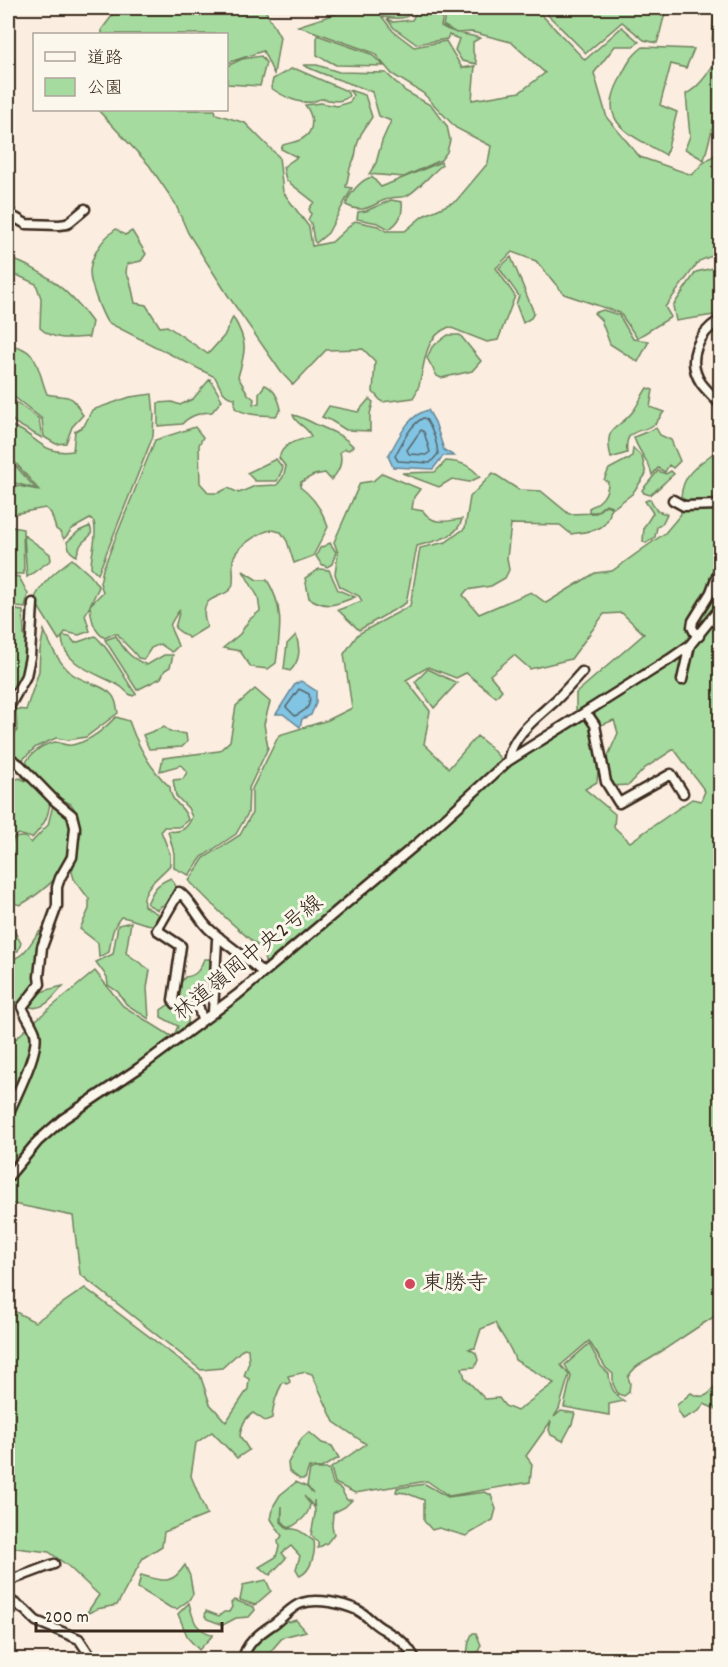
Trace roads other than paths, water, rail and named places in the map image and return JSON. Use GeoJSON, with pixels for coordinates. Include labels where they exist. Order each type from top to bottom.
{"type":"FeatureCollection","features":[{"type":"Feature","properties":{"kind":"street"},"geometry":{"type":"LineString","coordinates":[[8,208],[12,216],[26,224],[59,225],[67,224],[85,209]]}},
{"type":"Feature","properties":{"kind":"street"},"geometry":{"type":"LineString","coordinates":[[720,320],[709,327],[700,338],[694,356],[695,369],[702,383],[720,404]]}},
{"type":"Feature","properties":{"kind":"street"},"geometry":{"type":"LineString","coordinates":[[673,500],[684,506],[720,505]]}},
{"type":"Feature","properties":{"kind":"street"},"geometry":{"type":"LineString","coordinates":[[699,636],[692,627],[693,621],[711,592],[720,567]]}},
{"type":"Feature","properties":{"kind":"street"},"geometry":{"type":"LineString","coordinates":[[8,725],[9,707],[26,676],[30,657],[33,603]]}},
{"type":"Feature","properties":{"kind":"street"},"geometry":{"type":"LineString","coordinates":[[507,760],[690,645],[720,608]]}},
{"type":"Feature","properties":{"kind":"street"},"geometry":{"type":"LineString","coordinates":[[682,680],[690,645]]}},
{"type":"Feature","properties":{"kind":"street"},"geometry":{"type":"LineString","coordinates":[[507,760],[509,750],[524,729],[582,672]]}},
{"type":"Feature","properties":{"kind":"street"},"geometry":{"type":"LineString","coordinates":[[586,712],[595,725],[606,782],[619,803],[671,774],[683,793]]}},
{"type":"Feature","properties":{"kind":"street"},"geometry":{"type":"LineString","coordinates":[[8,757],[20,765],[72,815],[75,827],[72,857],[60,878],[57,887],[57,906],[42,946],[40,984],[22,1006],[34,1032],[35,1042],[28,1068],[8,1115]]}},
{"type":"Feature","properties":{"kind":"street","name":"林道嶺岡中央2号線"},"geometry":{"type":"LineString","coordinates":[[8,1178],[38,1142],[63,1119],[140,1068],[263,973],[418,843],[507,760]]}},
{"type":"Feature","properties":{"kind":"street"},"geometry":{"type":"LineString","coordinates":[[202,1020],[199,1008],[176,1004],[173,1000],[181,946],[158,930],[178,892],[183,895],[196,915],[219,937],[263,973]]}},
{"type":"Feature","properties":{"kind":"street"},"geometry":{"type":"LineString","coordinates":[[213,1012],[219,937]]}},
{"type":"Feature","properties":{"kind":"street"},"geometry":{"type":"LineString","coordinates":[[8,1583],[54,1564]]}},
{"type":"Feature","properties":{"kind":"street"},"geometry":{"type":"LineString","coordinates":[[8,1599],[25,1610],[36,1621],[79,1640],[93,1659]]}},
{"type":"Feature","properties":{"kind":"street"},"geometry":{"type":"LineString","coordinates":[[243,1659],[244,1652],[263,1631],[298,1604],[309,1601],[342,1605],[358,1610],[381,1629],[398,1637],[409,1646],[416,1659]]}},
{"type":"Feature","properties":{"kind":"water"},"geometry":{"type":"Polygon","coordinates":[[[428,410],[435,422],[444,450],[454,456],[443,456],[433,469],[393,467],[388,456],[400,436],[414,417],[428,410]]]}},
{"type":"Feature","properties":{"kind":"water"},"geometry":{"type":"Polygon","coordinates":[[[301,681],[316,691],[316,703],[311,715],[302,719],[300,727],[283,714],[276,714],[295,684],[301,681]]]}},
{"type":"Feature","properties":{"kind":"place","name":"東勝寺"},"geometry":{"type":"Point","coordinates":[410,1284]}}]}
